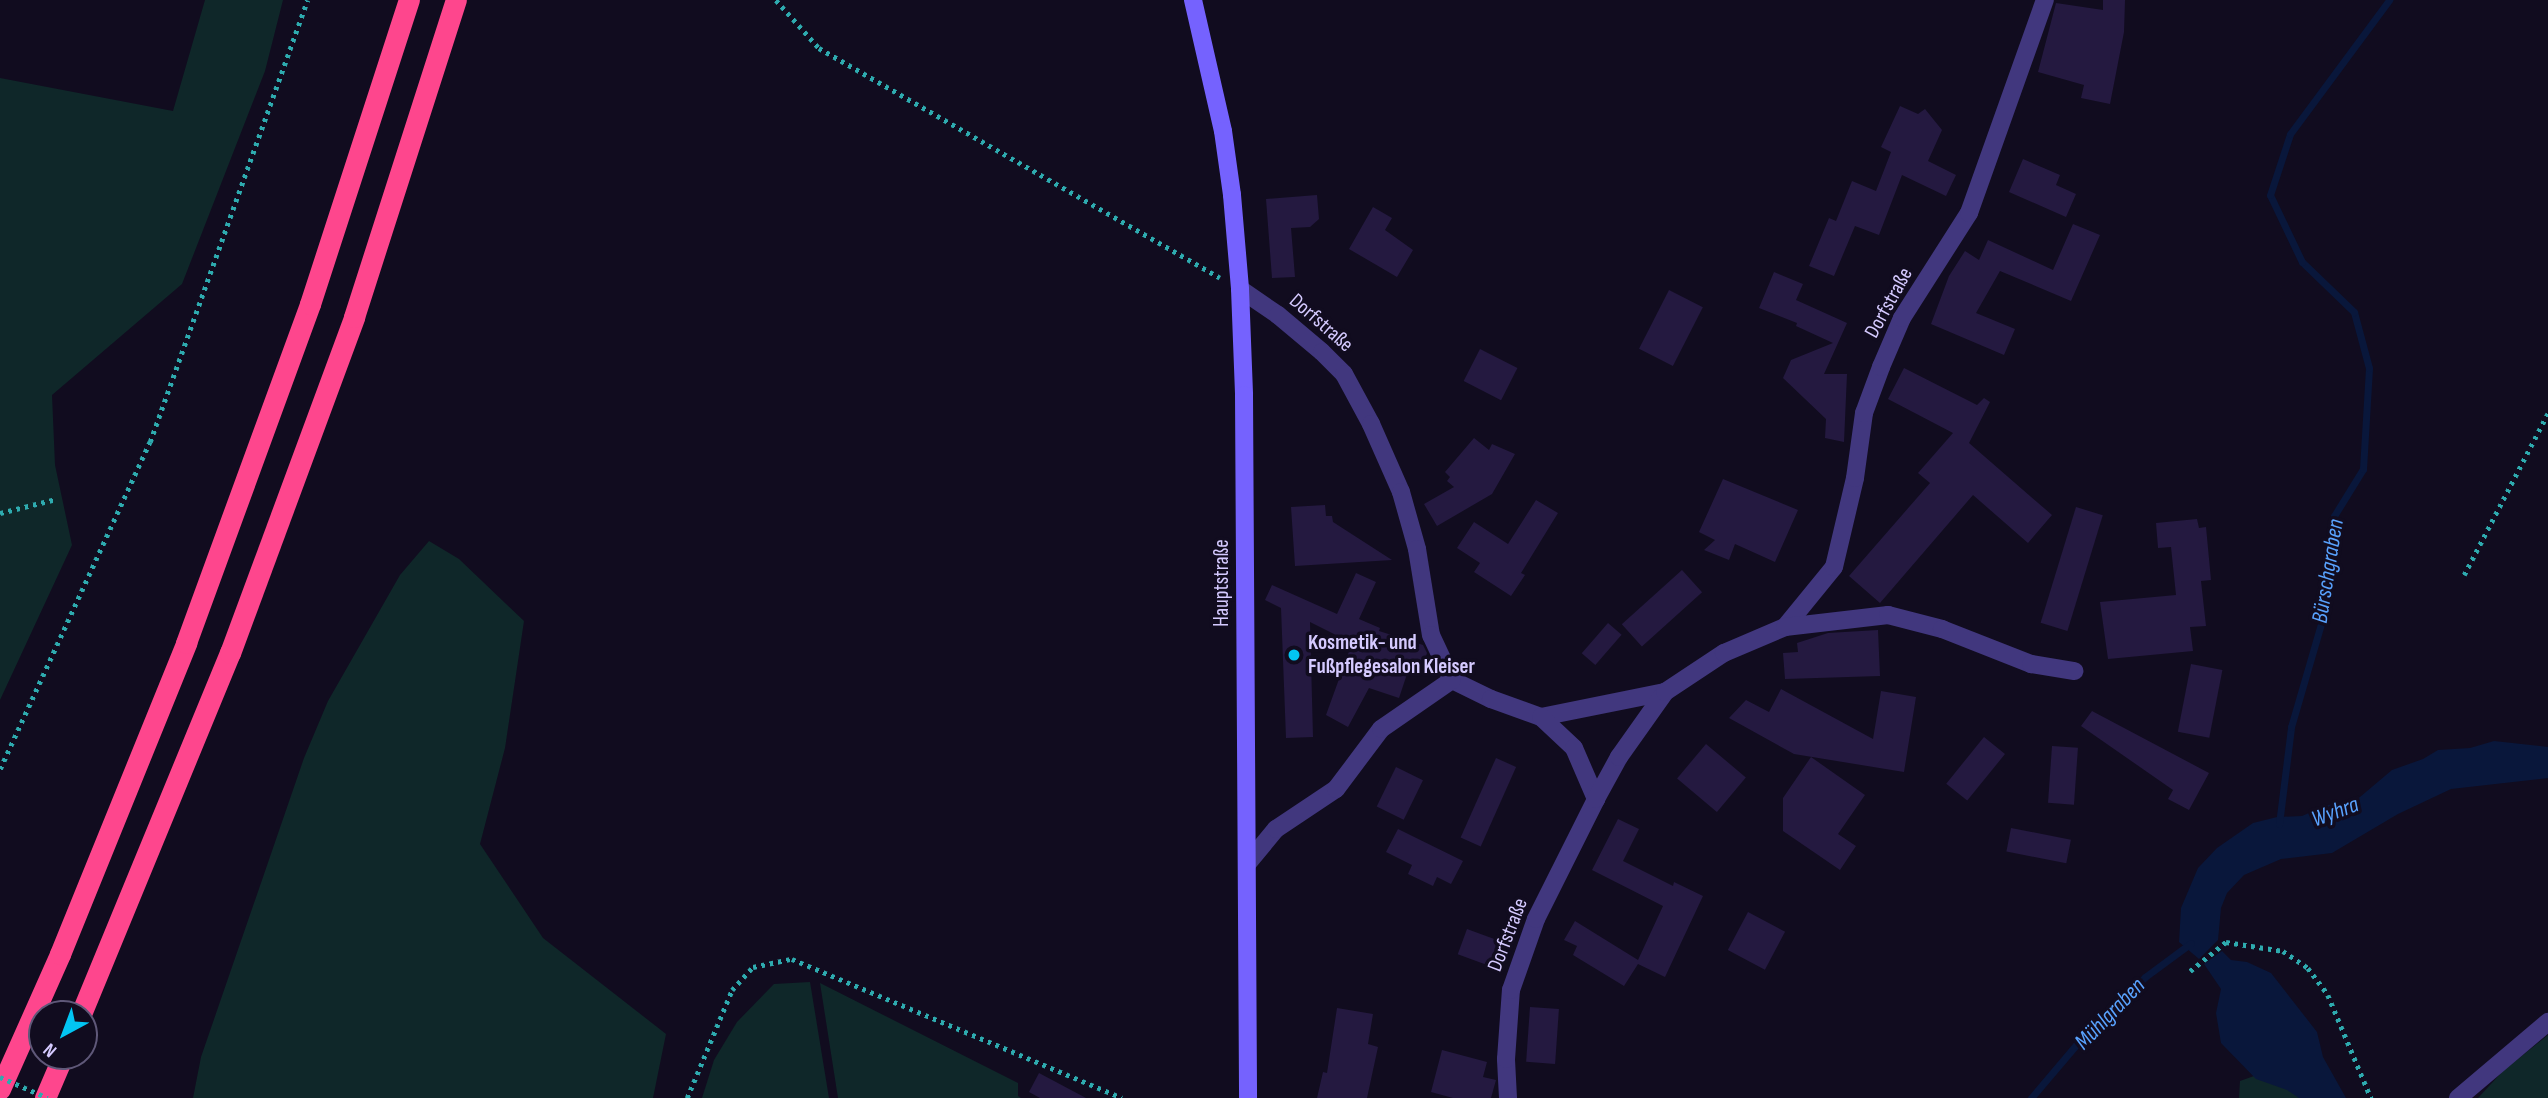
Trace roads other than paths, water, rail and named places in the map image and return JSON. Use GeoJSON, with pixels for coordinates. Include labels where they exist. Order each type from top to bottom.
{"type":"FeatureCollection","features":[{"type":"Feature","properties":{"kind":"highway"},"geometry":{"type":"LineString","coordinates":[[0,1089],[60,954],[186,643],[310,304],[409,0]]}},
{"type":"Feature","properties":{"kind":"highway"},"geometry":{"type":"LineString","coordinates":[[87,1000],[230,653],[354,317],[456,0]]}},
{"type":"Feature","properties":{"kind":"highway"},"geometry":{"type":"LineString","coordinates":[[46,1098],[57,1070]]}},
{"type":"Feature","properties":{"kind":"main road","name":"Hauptstraße"},"geometry":{"type":"LineString","coordinates":[[1193,0],[1232,195],[1240,289],[1244,395],[1248,1098]]}},
{"type":"Feature","properties":{"kind":"street","name":"Dorfstraße"},"geometry":{"type":"LineString","coordinates":[[1785,627],[1833,568],[1855,478],[1864,413],[1881,367],[1902,318],[1969,213],[2045,0]]}},
{"type":"Feature","properties":{"kind":"street","name":"Dorfstraße"},"geometry":{"type":"LineString","coordinates":[[1240,289],[1278,315],[1344,374],[1371,424],[1401,492],[1417,549],[1431,635],[1452,680]]}},
{"type":"Feature","properties":{"kind":"street","name":"Dorfstraße"},"geometry":{"type":"LineString","coordinates":[[1508,1098],[1506,1059],[1511,990],[1536,919],[1619,757],[1665,692],[1724,653],[1785,627],[1888,615],[1942,629],[2031,664],[2074,671]]}},
{"type":"Feature","properties":{"kind":"street"},"geometry":{"type":"LineString","coordinates":[[1247,864],[1276,829],[1336,789],[1381,729],[1452,680],[1491,699],[1541,717],[1574,748],[1596,799]]}},
{"type":"Feature","properties":{"kind":"street","name":"Dorfstraße"},"geometry":{"type":"LineString","coordinates":[[1541,717],[1665,692]]}},
{"type":"Feature","properties":{"kind":"street"},"geometry":{"type":"LineString","coordinates":[[2458,1098],[2548,1023]]}},
{"type":"Feature","properties":{"kind":"water","name":"Wyhra"},"geometry":{"type":"Polygon","coordinates":[[[2494,741],[2548,747],[2548,778],[2451,789],[2398,814],[2332,853],[2281,859],[2244,875],[2227,893],[2221,908],[2218,940],[2199,959],[2179,942],[2181,908],[2198,868],[2217,848],[2253,823],[2277,817],[2302,816],[2325,806],[2360,797],[2392,770],[2423,759],[2438,750],[2470,748],[2494,741]]]}},
{"type":"Feature","properties":{"kind":"water"},"geometry":{"type":"Polygon","coordinates":[[[2222,951],[2231,960],[2247,962],[2271,973],[2317,1032],[2323,1057],[2346,1098],[2299,1098],[2287,1090],[2256,1079],[2221,1043],[2216,1013],[2221,989],[2204,964],[2222,951]]]}},
{"type":"Feature","properties":{"kind":"waterway","name":"Bürschgraben"},"geometry":{"type":"LineString","coordinates":[[2279,824],[2291,727],[2329,596],[2334,516],[2363,469],[2369,368],[2354,312],[2302,262],[2270,195],[2290,134],[2389,0]]}},
{"type":"Feature","properties":{"kind":"waterway","name":"Mühlgraben"},"geometry":{"type":"LineString","coordinates":[[2031,1098],[2076,1045],[2145,977],[2191,943]]}},
{"type":"Feature","properties":{"kind":"place","name":"Kosmetik- und Fußpflegesalon Kleiser"},"geometry":{"type":"Point","coordinates":[1294,655]}}]}
